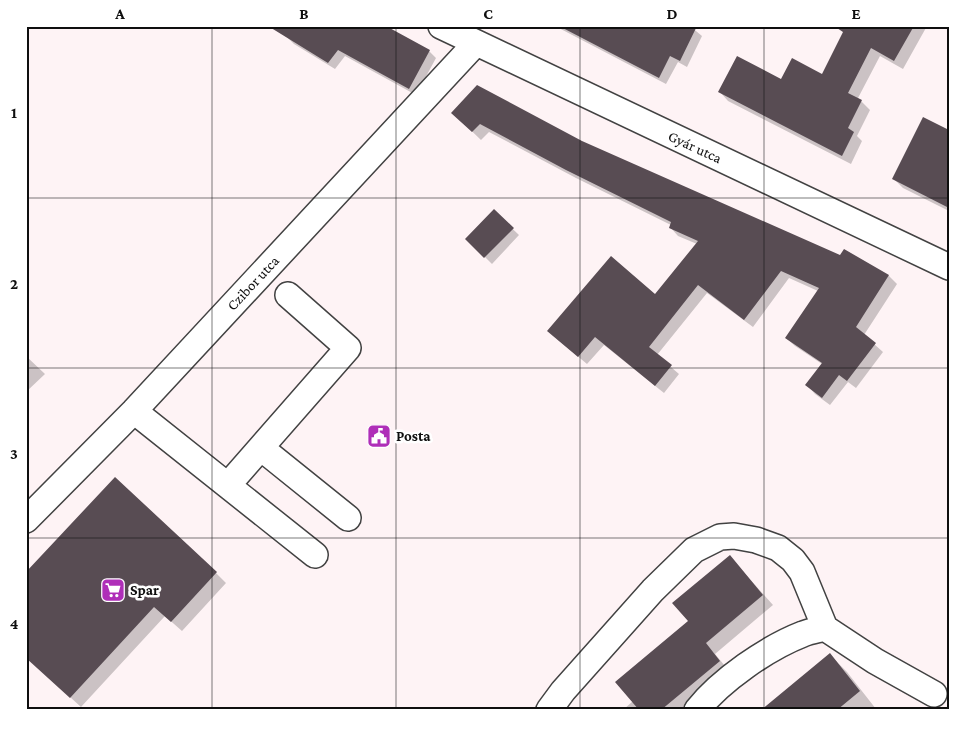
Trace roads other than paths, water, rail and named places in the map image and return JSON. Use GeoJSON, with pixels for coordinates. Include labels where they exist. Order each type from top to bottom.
{"type":"FeatureCollection","features":[{"type":"Feature","properties":{"kind":"street","name":"Gyár utca"},"geometry":{"type":"LineString","coordinates":[[441,26],[949,267]]}},
{"type":"Feature","properties":{"kind":"street","name":"Czibor utca"},"geometry":{"type":"LineString","coordinates":[[26,520],[134,411],[476,43]]}},
{"type":"Feature","properties":{"kind":"street"},"geometry":{"type":"LineString","coordinates":[[228,485],[348,348],[288,295]]}},
{"type":"Feature","properties":{"kind":"street"},"geometry":{"type":"LineString","coordinates":[[134,411],[315,554]]}},
{"type":"Feature","properties":{"kind":"street"},"geometry":{"type":"LineString","coordinates":[[260,448],[348,518]]}},
{"type":"Feature","properties":{"kind":"street"},"geometry":{"type":"LineString","coordinates":[[549,710],[563,691],[653,590],[694,550],[720,537],[734,536],[756,540],[778,548],[793,560],[802,572],[825,628],[934,701]]}},
{"type":"Feature","properties":{"kind":"street"},"geometry":{"type":"LineString","coordinates":[[697,710],[721,686],[763,654],[804,633],[825,628]]}},
{"type":"Feature","properties":{"kind":"place","name":"Posta"},"geometry":{"type":"Point","coordinates":[379,436]}},
{"type":"Feature","properties":{"kind":"place","name":"Spar"},"geometry":{"type":"Point","coordinates":[113,590]}}]}
